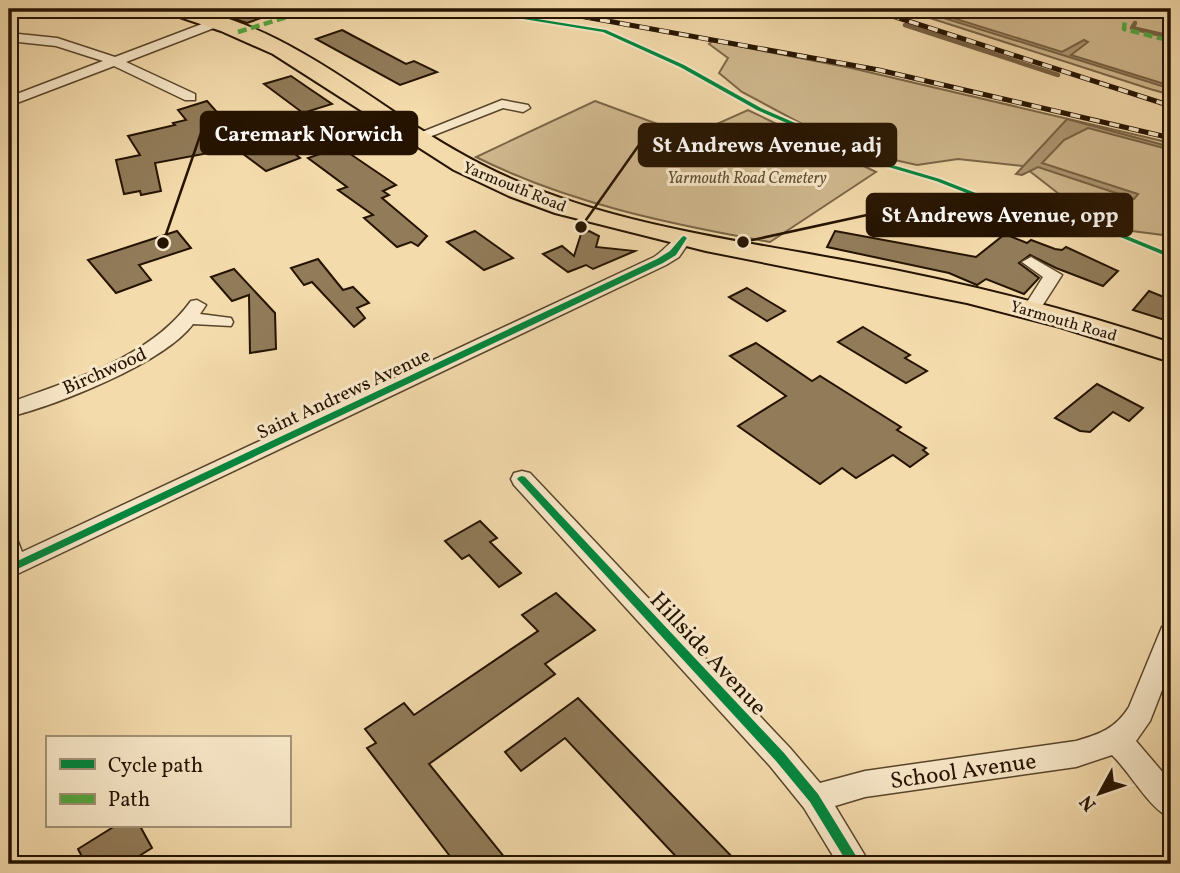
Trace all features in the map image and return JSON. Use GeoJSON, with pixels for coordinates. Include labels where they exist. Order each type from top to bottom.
{"type":"FeatureCollection","features":[{"type":"Feature","properties":{"kind":"main road","name":"Yarmouth Road"},"geometry":{"type":"LineString","coordinates":[[175,9],[215,23],[301,61],[414,138],[454,161],[518,191],[684,239],[895,278],[1031,310],[1100,328],[1171,353]]}},
{"type":"Feature","properties":{"kind":"street"},"geometry":{"type":"LineString","coordinates":[[9,102],[215,23]]}},
{"type":"Feature","properties":{"kind":"street"},"geometry":{"type":"LineString","coordinates":[[9,37],[65,43],[112,61],[190,97]]}},
{"type":"Feature","properties":{"kind":"street"},"geometry":{"type":"LineString","coordinates":[[414,138],[500,99],[523,108]]}},
{"type":"Feature","properties":{"kind":"street","name":"Saint Andrews Avenue"},"geometry":{"type":"LineString","coordinates":[[11,560],[553,313],[660,261],[673,253],[684,239]]}},
{"type":"Feature","properties":{"kind":"street"},"geometry":{"type":"LineString","coordinates":[[1031,262],[1058,274],[1031,310]]}},
{"type":"Feature","properties":{"kind":"street","name":"Birchwood"},"geometry":{"type":"LineString","coordinates":[[9,410],[138,357],[165,341],[194,311],[224,323]]}},
{"type":"Feature","properties":{"kind":"street","name":"Hillside Avenue"},"geometry":{"type":"LineString","coordinates":[[522,479],[779,757],[814,798],[855,864]]}},
{"type":"Feature","properties":{"kind":"street"},"geometry":{"type":"LineString","coordinates":[[1171,635],[1140,713],[1131,728],[1117,741],[1136,759],[1171,804]]}},
{"type":"Feature","properties":{"kind":"street","name":"School Avenue"},"geometry":{"type":"LineString","coordinates":[[814,798],[865,784],[1076,754],[1117,741]]}},
{"type":"Feature","properties":{"kind":"green space"},"geometry":{"type":"Polygon","coordinates":[[[902,9],[1171,9],[1171,95],[1150,89],[902,9]]]}},
{"type":"Feature","properties":{"kind":"green space"},"geometry":{"type":"Polygon","coordinates":[[[712,41],[851,68],[1171,143],[1171,236],[1132,231],[1077,208],[1023,166],[958,159],[917,165],[877,156],[802,124],[742,92],[719,73],[728,58],[709,44],[712,41]]]}},
{"type":"Feature","properties":{"kind":"green space","name":"Yarmouth Road Cemetery"},"geometry":{"type":"Polygon","coordinates":[[[595,101],[690,136],[748,110],[876,172],[770,242],[694,228],[620,210],[547,187],[476,157],[595,101]]]}},
{"type":"Feature","properties":{"kind":"shaded area"},"geometry":{"type":"Polygon","coordinates":[[[915,9],[924,9],[1062,52],[1084,40],[1088,42],[1071,55],[1171,86],[1171,89],[915,9]]]}},
{"type":"Feature","properties":{"kind":"shaded area"},"geometry":{"type":"Polygon","coordinates":[[[1067,119],[1171,147],[1171,150],[1088,128],[1064,140],[1042,163],[1138,194],[1134,199],[1038,167],[1022,175],[1016,174],[1067,119]]]}},
{"type":"Feature","properties":{"kind":"building"},"geometry":{"type":"Polygon","coordinates":[[[227,9],[281,11],[247,23],[216,13],[227,9]]]}},
{"type":"Feature","properties":{"kind":"building"},"geometry":{"type":"Polygon","coordinates":[[[342,30],[406,64],[414,61],[437,72],[400,85],[316,39],[342,30]]]}},
{"type":"Feature","properties":{"kind":"building"},"geometry":{"type":"Polygon","coordinates":[[[291,76],[332,104],[303,113],[264,84],[291,76]]]}},
{"type":"Feature","properties":{"kind":"building"},"geometry":{"type":"Polygon","coordinates":[[[207,101],[239,137],[249,133],[255,137],[261,135],[271,142],[280,142],[300,158],[266,171],[235,148],[155,163],[161,191],[141,195],[140,191],[124,194],[116,160],[140,155],[128,136],[175,125],[173,123],[186,120],[178,110],[207,101]]]}},
{"type":"Feature","properties":{"kind":"building"},"geometry":{"type":"Polygon","coordinates":[[[340,147],[396,185],[383,191],[389,195],[382,198],[427,236],[418,246],[411,242],[397,247],[364,218],[373,215],[338,190],[347,187],[308,158],[340,147]]]}},
{"type":"Feature","properties":{"kind":"building"},"geometry":{"type":"Polygon","coordinates":[[[177,231],[191,248],[139,265],[151,280],[116,293],[88,260],[177,231]]]}},
{"type":"Feature","properties":{"kind":"building"},"geometry":{"type":"Polygon","coordinates":[[[475,231],[513,258],[484,270],[447,242],[475,231]]]}},
{"type":"Feature","properties":{"kind":"building"},"geometry":{"type":"Polygon","coordinates":[[[589,231],[599,236],[596,247],[635,251],[593,269],[586,265],[568,272],[543,254],[562,246],[574,256],[581,234],[589,231]]]}},
{"type":"Feature","properties":{"kind":"building"},"geometry":{"type":"Polygon","coordinates":[[[835,231],[976,257],[1005,234],[1027,243],[1031,240],[1055,249],[1062,250],[1066,247],[1118,271],[1103,286],[1030,255],[1019,263],[1039,278],[1024,294],[986,279],[977,285],[949,273],[827,247],[835,231]]]}},
{"type":"Feature","properties":{"kind":"building"},"geometry":{"type":"Polygon","coordinates":[[[318,259],[343,290],[353,287],[369,303],[357,308],[365,318],[354,327],[312,282],[304,285],[291,268],[318,259]]]}},
{"type":"Feature","properties":{"kind":"building"},"geometry":{"type":"Polygon","coordinates":[[[234,269],[275,313],[276,349],[250,353],[249,295],[232,301],[211,277],[234,269]]]}},
{"type":"Feature","properties":{"kind":"building"},"geometry":{"type":"Polygon","coordinates":[[[747,288],[785,311],[767,321],[729,297],[747,288]]]}},
{"type":"Feature","properties":{"kind":"building"},"geometry":{"type":"Polygon","coordinates":[[[1149,291],[1171,300],[1171,322],[1133,310],[1149,291]]]}},
{"type":"Feature","properties":{"kind":"building"},"geometry":{"type":"Polygon","coordinates":[[[863,327],[910,355],[905,358],[927,371],[906,383],[838,342],[863,327]]]}},
{"type":"Feature","properties":{"kind":"building"},"geometry":{"type":"Polygon","coordinates":[[[756,343],[812,381],[820,376],[901,427],[897,430],[926,448],[923,450],[928,454],[910,467],[893,455],[856,478],[842,468],[820,484],[738,426],[786,396],[730,356],[756,343]]]}},
{"type":"Feature","properties":{"kind":"building"},"geometry":{"type":"Polygon","coordinates":[[[1097,384],[1143,408],[1129,421],[1113,412],[1090,432],[1080,431],[1055,418],[1097,384]]]}},
{"type":"Feature","properties":{"kind":"building"},"geometry":{"type":"Polygon","coordinates":[[[480,521],[497,538],[490,542],[521,573],[499,587],[469,555],[462,559],[445,541],[480,521]]]}},
{"type":"Feature","properties":{"kind":"building"},"geometry":{"type":"Polygon","coordinates":[[[556,593],[595,630],[545,664],[555,674],[429,764],[510,864],[456,864],[367,748],[376,743],[365,729],[404,703],[414,715],[538,631],[522,615],[556,593]]]}},
{"type":"Feature","properties":{"kind":"building"},"geometry":{"type":"Polygon","coordinates":[[[578,698],[739,864],[683,864],[565,738],[521,771],[505,752],[578,698]]]}},
{"type":"Feature","properties":{"kind":"building"},"geometry":{"type":"Polygon","coordinates":[[[112,828],[141,828],[152,848],[126,864],[86,864],[78,849],[112,828]]]}},
{"type":"Feature","properties":{"kind":"waterway"},"geometry":{"type":"LineString","coordinates":[[1135,23],[1132,28],[1171,37]]}},
{"type":"Feature","properties":{"kind":"waterway"},"geometry":{"type":"LineString","coordinates":[[905,25],[1058,75]]}},
{"type":"Feature","properties":{"kind":"railway"},"geometry":{"type":"LineString","coordinates":[[541,9],[879,70],[1171,138]]}},
{"type":"Feature","properties":{"kind":"railway"},"geometry":{"type":"LineString","coordinates":[[871,9],[1171,106]]}},
{"type":"Feature","properties":{"kind":"marked path"},"geometry":{"type":"LineString","coordinates":[[238,32],[313,9]]}},
{"type":"Feature","properties":{"kind":"marked path"},"geometry":{"type":"LineString","coordinates":[[1126,9],[1124,29],[1171,41]]}},
{"type":"Feature","properties":{"kind":"cycle path"},"geometry":{"type":"LineString","coordinates":[[469,9],[604,31],[682,66],[759,109],[887,165],[938,180],[994,202],[1115,233],[1171,256]]}},
{"type":"Feature","properties":{"kind":"cycle path"},"geometry":{"type":"LineString","coordinates":[[9,569],[660,261],[673,253],[684,238]]}},
{"type":"Feature","properties":{"kind":"cycle path"},"geometry":{"type":"LineString","coordinates":[[522,479],[780,757],[814,798],[855,864]]}},
{"type":"Feature","properties":{"kind":"place","name":"St Andrews Avenue, adj"},"geometry":{"type":"Point","coordinates":[581,227]}},
{"type":"Feature","properties":{"kind":"place","name":"St Andrews Avenue, opp"},"geometry":{"type":"Point","coordinates":[743,242]}},
{"type":"Feature","properties":{"kind":"place","name":"Caremark Norwich"},"geometry":{"type":"Point","coordinates":[163,243]}}]}
